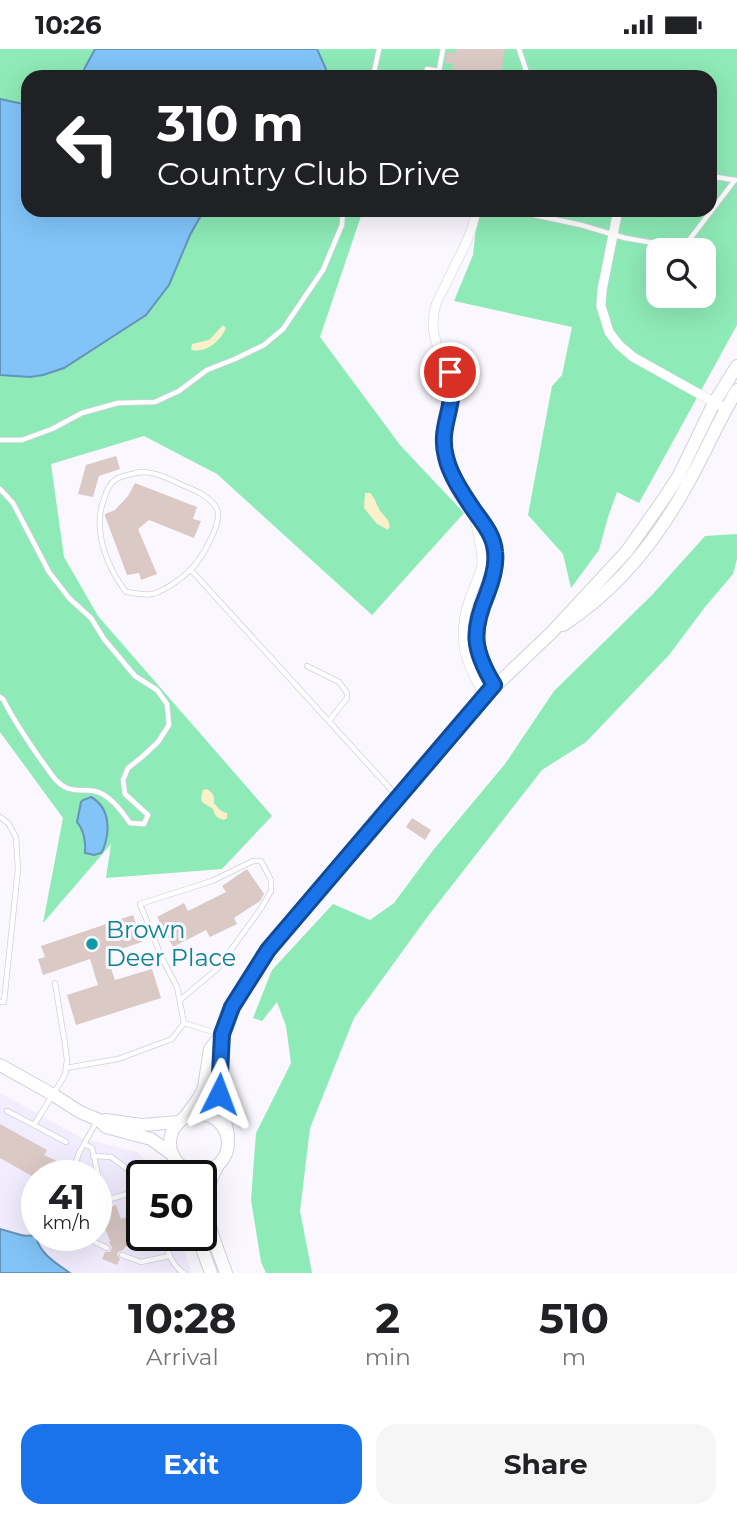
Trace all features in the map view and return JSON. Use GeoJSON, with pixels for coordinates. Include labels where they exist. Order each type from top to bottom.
{"type":"FeatureCollection","features":[{"type":"Feature","properties":{"kind":"main road"},"geometry":{"type":"LineString","coordinates":[[226,1273],[206,1205],[209,1183],[228,1152],[228,1135],[219,1094],[222,1034],[232,1007],[268,950],[485,695],[551,633],[600,597],[620,578],[652,539],[688,485],[737,366]]}},
{"type":"Feature","properties":{"kind":"main road"},"geometry":{"type":"LineString","coordinates":[[720,406],[737,390]]}},
{"type":"Feature","properties":{"kind":"main road"},"geometry":{"type":"LineString","coordinates":[[174,1158],[170,1146],[173,1129],[204,1088],[210,1049],[222,1034]]}},
{"type":"Feature","properties":{"kind":"main road"},"geometry":{"type":"LineString","coordinates":[[0,1065],[106,1127],[151,1139],[191,1171],[200,1172],[218,1166]]}},
{"type":"Feature","properties":{"kind":"main road"},"geometry":{"type":"LineString","coordinates":[[98,1120],[109,1119],[141,1125],[202,1114],[219,1120],[228,1135]]}},
{"type":"Feature","properties":{"kind":"main road"},"geometry":{"type":"LineString","coordinates":[[203,1251],[211,1273]]}},
{"type":"Feature","properties":{"kind":"street"},"geometry":{"type":"LineString","coordinates":[[474,217],[468,240],[435,307],[433,320],[437,346],[446,361],[452,386],[443,430],[446,459],[450,471],[491,536],[495,551],[493,576],[477,622],[476,639],[482,665],[494,685]]}},
{"type":"Feature","properties":{"kind":"street"},"geometry":{"type":"LineString","coordinates":[[617,217],[602,290],[601,306],[609,332],[633,357],[720,406]]}},
{"type":"Feature","properties":{"kind":"street"},"geometry":{"type":"LineString","coordinates":[[472,508],[482,560],[466,609],[463,645],[472,675],[485,695]]}},
{"type":"Feature","properties":{"kind":"lane"},"geometry":{"type":"LineString","coordinates":[[374,70],[379,49]]}},
{"type":"Feature","properties":{"kind":"lane"},"geometry":{"type":"LineString","coordinates":[[439,70],[443,49]]}},
{"type":"Feature","properties":{"kind":"lane"},"geometry":{"type":"LineString","coordinates":[[519,49],[526,70]]}},
{"type":"Feature","properties":{"kind":"lane"},"geometry":{"type":"LineString","coordinates":[[717,177],[736,180],[717,204]]}},
{"type":"Feature","properties":{"kind":"lane"},"geometry":{"type":"LineString","coordinates":[[0,440],[22,440],[52,429],[82,412],[118,403],[155,402],[179,391],[207,370],[264,345],[283,329],[323,270],[342,225],[343,217]]}},
{"type":"Feature","properties":{"kind":"lane"},"geometry":{"type":"LineString","coordinates":[[544,217],[613,235],[683,248],[707,217]]}},
{"type":"Feature","properties":{"kind":"lane"},"geometry":{"type":"LineString","coordinates":[[141,472],[151,472],[199,492],[211,502],[218,515],[217,523],[209,543],[191,570],[157,593],[149,595],[126,591],[114,576],[99,532],[102,503],[107,489],[114,481],[141,472]]}},
{"type":"Feature","properties":{"kind":"lane"},"geometry":{"type":"LineString","coordinates":[[0,489],[13,503],[50,572],[69,598],[91,618],[104,639],[135,676],[157,690],[167,703],[169,725],[158,742],[128,768],[123,781],[125,794],[148,815],[144,824],[130,824],[122,811],[95,790],[65,788],[50,774],[32,749],[4,699],[0,697]]}},
{"type":"Feature","properties":{"kind":"lane"},"geometry":{"type":"LineString","coordinates":[[191,570],[398,797]]}},
{"type":"Feature","properties":{"kind":"lane"},"geometry":{"type":"LineString","coordinates":[[307,666],[339,682],[347,693],[329,721]]}},
{"type":"Feature","properties":{"kind":"lane"},"geometry":{"type":"LineString","coordinates":[[0,817],[8,823],[16,837],[18,869],[4,1002],[0,1002]]}},
{"type":"Feature","properties":{"kind":"lane"},"geometry":{"type":"LineString","coordinates":[[66,1068],[118,1059],[172,1039],[184,1023],[177,987],[140,904],[212,881],[253,861],[261,861],[271,880],[271,891],[262,907],[218,969],[180,1000]]}},
{"type":"Feature","properties":{"kind":"lane"},"geometry":{"type":"LineString","coordinates":[[34,1125],[65,1076],[65,1044],[55,983]]}},
{"type":"Feature","properties":{"kind":"lane"},"geometry":{"type":"LineString","coordinates":[[184,1023],[222,1034]]}},
{"type":"Feature","properties":{"kind":"lane"},"geometry":{"type":"LineString","coordinates":[[7,1111],[66,1142]]}},
{"type":"Feature","properties":{"kind":"lane"},"geometry":{"type":"LineString","coordinates":[[77,1160],[98,1120]]}},
{"type":"Feature","properties":{"kind":"lane"},"geometry":{"type":"LineString","coordinates":[[85,1144],[92,1148],[94,1160]]}},
{"type":"Feature","properties":{"kind":"lane"},"geometry":{"type":"LineString","coordinates":[[93,1156],[111,1157],[126,1168]]}},
{"type":"Feature","properties":{"kind":"lane"},"geometry":{"type":"LineString","coordinates":[[168,1251],[178,1269],[184,1273]]}},
{"type":"Feature","properties":{"kind":"lane"},"geometry":{"type":"LineString","coordinates":[[122,1255],[141,1262],[169,1256]]}},
{"type":"Feature","properties":{"kind":"shaded area"},"geometry":{"type":"Polygon","coordinates":[[[0,1093],[82,1138],[137,1152],[145,1160],[126,1160],[126,1251],[184,1251],[192,1273],[51,1273],[0,1262],[0,1093]]]}},
{"type":"Feature","properties":{"kind":"green space"},"geometry":{"type":"Polygon","coordinates":[[[0,49],[737,49],[737,325],[639,503],[617,492],[599,550],[571,588],[563,554],[528,515],[552,386],[562,375],[572,327],[454,301],[473,255],[477,217],[717,217],[717,70],[21,70],[21,217],[361,217],[320,337],[400,445],[464,513],[372,615],[217,474],[144,436],[51,464],[64,557],[98,616],[272,816],[222,869],[106,878],[111,844],[43,923],[63,818],[0,732],[0,49]]]}},
{"type":"Feature","properties":{"kind":"green space"},"geometry":{"type":"Polygon","coordinates":[[[737,534],[737,559],[733,574],[669,655],[586,742],[542,770],[428,916],[354,1018],[310,1128],[300,1211],[312,1273],[266,1273],[261,1262],[251,1200],[256,1133],[291,1063],[286,1026],[277,1002],[262,1021],[253,1018],[272,970],[333,904],[370,920],[394,903],[434,849],[505,764],[554,691],[652,595],[705,536],[737,534]]]}},
{"type":"Feature","properties":{"kind":"sand"},"geometry":{"type":"Polygon","coordinates":[[[223,325],[226,328],[216,342],[202,350],[191,350],[192,344],[209,340],[223,325]]]}},
{"type":"Feature","properties":{"kind":"sand"},"geometry":{"type":"Polygon","coordinates":[[[365,493],[370,493],[374,498],[390,526],[388,530],[377,524],[364,508],[365,493]]]}},
{"type":"Feature","properties":{"kind":"sand"},"geometry":{"type":"Polygon","coordinates":[[[207,789],[213,795],[217,807],[227,813],[224,820],[202,802],[203,790],[207,789]]]}},
{"type":"Feature","properties":{"kind":"water"},"geometry":{"type":"Polygon","coordinates":[[[95,49],[317,49],[326,70],[84,70],[95,49]]]}},
{"type":"Feature","properties":{"kind":"water"},"geometry":{"type":"Polygon","coordinates":[[[0,99],[21,104],[21,217],[200,217],[169,285],[146,315],[64,368],[30,377],[0,375],[0,99]]]}},
{"type":"Feature","properties":{"kind":"water"},"geometry":{"type":"Polygon","coordinates":[[[91,797],[102,807],[108,828],[103,850],[94,855],[85,853],[84,837],[77,822],[81,802],[91,797]]]}},
{"type":"Feature","properties":{"kind":"water"},"geometry":{"type":"Polygon","coordinates":[[[0,1229],[21,1235],[21,1251],[44,1251],[70,1273],[0,1273],[0,1229]]]}},
{"type":"Feature","properties":{"kind":"building"},"geometry":{"type":"Polygon","coordinates":[[[456,49],[505,49],[501,70],[452,70],[453,64],[445,63],[447,52],[455,53],[456,49]]]}},
{"type":"Feature","properties":{"kind":"building"},"geometry":{"type":"Polygon","coordinates":[[[116,456],[120,469],[99,476],[93,497],[78,494],[86,465],[116,456]]]}},
{"type":"Feature","properties":{"kind":"building"},"geometry":{"type":"Polygon","coordinates":[[[135,483],[197,507],[193,519],[201,521],[194,538],[149,520],[138,529],[157,574],[141,580],[139,573],[127,575],[105,516],[128,496],[135,483]]]}},
{"type":"Feature","properties":{"kind":"building"},"geometry":{"type":"Polygon","coordinates":[[[412,818],[431,830],[425,840],[406,827],[412,818]]]}},
{"type":"Feature","properties":{"kind":"building"},"geometry":{"type":"Polygon","coordinates":[[[247,869],[264,894],[260,901],[234,918],[237,924],[210,937],[206,930],[173,947],[157,917],[184,903],[188,911],[226,892],[222,886],[247,869]]]}},
{"type":"Feature","properties":{"kind":"building"},"geometry":{"type":"Polygon","coordinates":[[[133,915],[142,942],[106,954],[115,980],[152,969],[161,998],[76,1025],[67,995],[98,985],[90,959],[43,975],[38,959],[45,957],[41,946],[133,915]]]}},
{"type":"Feature","properties":{"kind":"building"},"geometry":{"type":"Polygon","coordinates":[[[0,1124],[47,1150],[44,1155],[55,1160],[21,1160],[21,1170],[0,1158],[0,1124]]]}},
{"type":"Feature","properties":{"kind":"building"},"geometry":{"type":"Polygon","coordinates":[[[116,1205],[121,1219],[126,1217],[126,1247],[118,1252],[120,1259],[117,1265],[102,1259],[105,1252],[112,1251],[112,1207],[116,1205]]]}},
{"type":"Feature","properties":{"kind":"place","name":"Brown Deer Place"},"geometry":{"type":"Point","coordinates":[92,944]}},
{"type":"Feature","properties":{"kind":"route"},"geometry":{"type":"LineString","coordinates":[[219,1094],[222,1034],[232,1007],[253,972],[312,897],[494,685],[482,665],[476,639],[477,622],[495,568],[495,551],[491,536],[450,471],[446,459],[443,430],[451,399],[450,372]]}}]}
